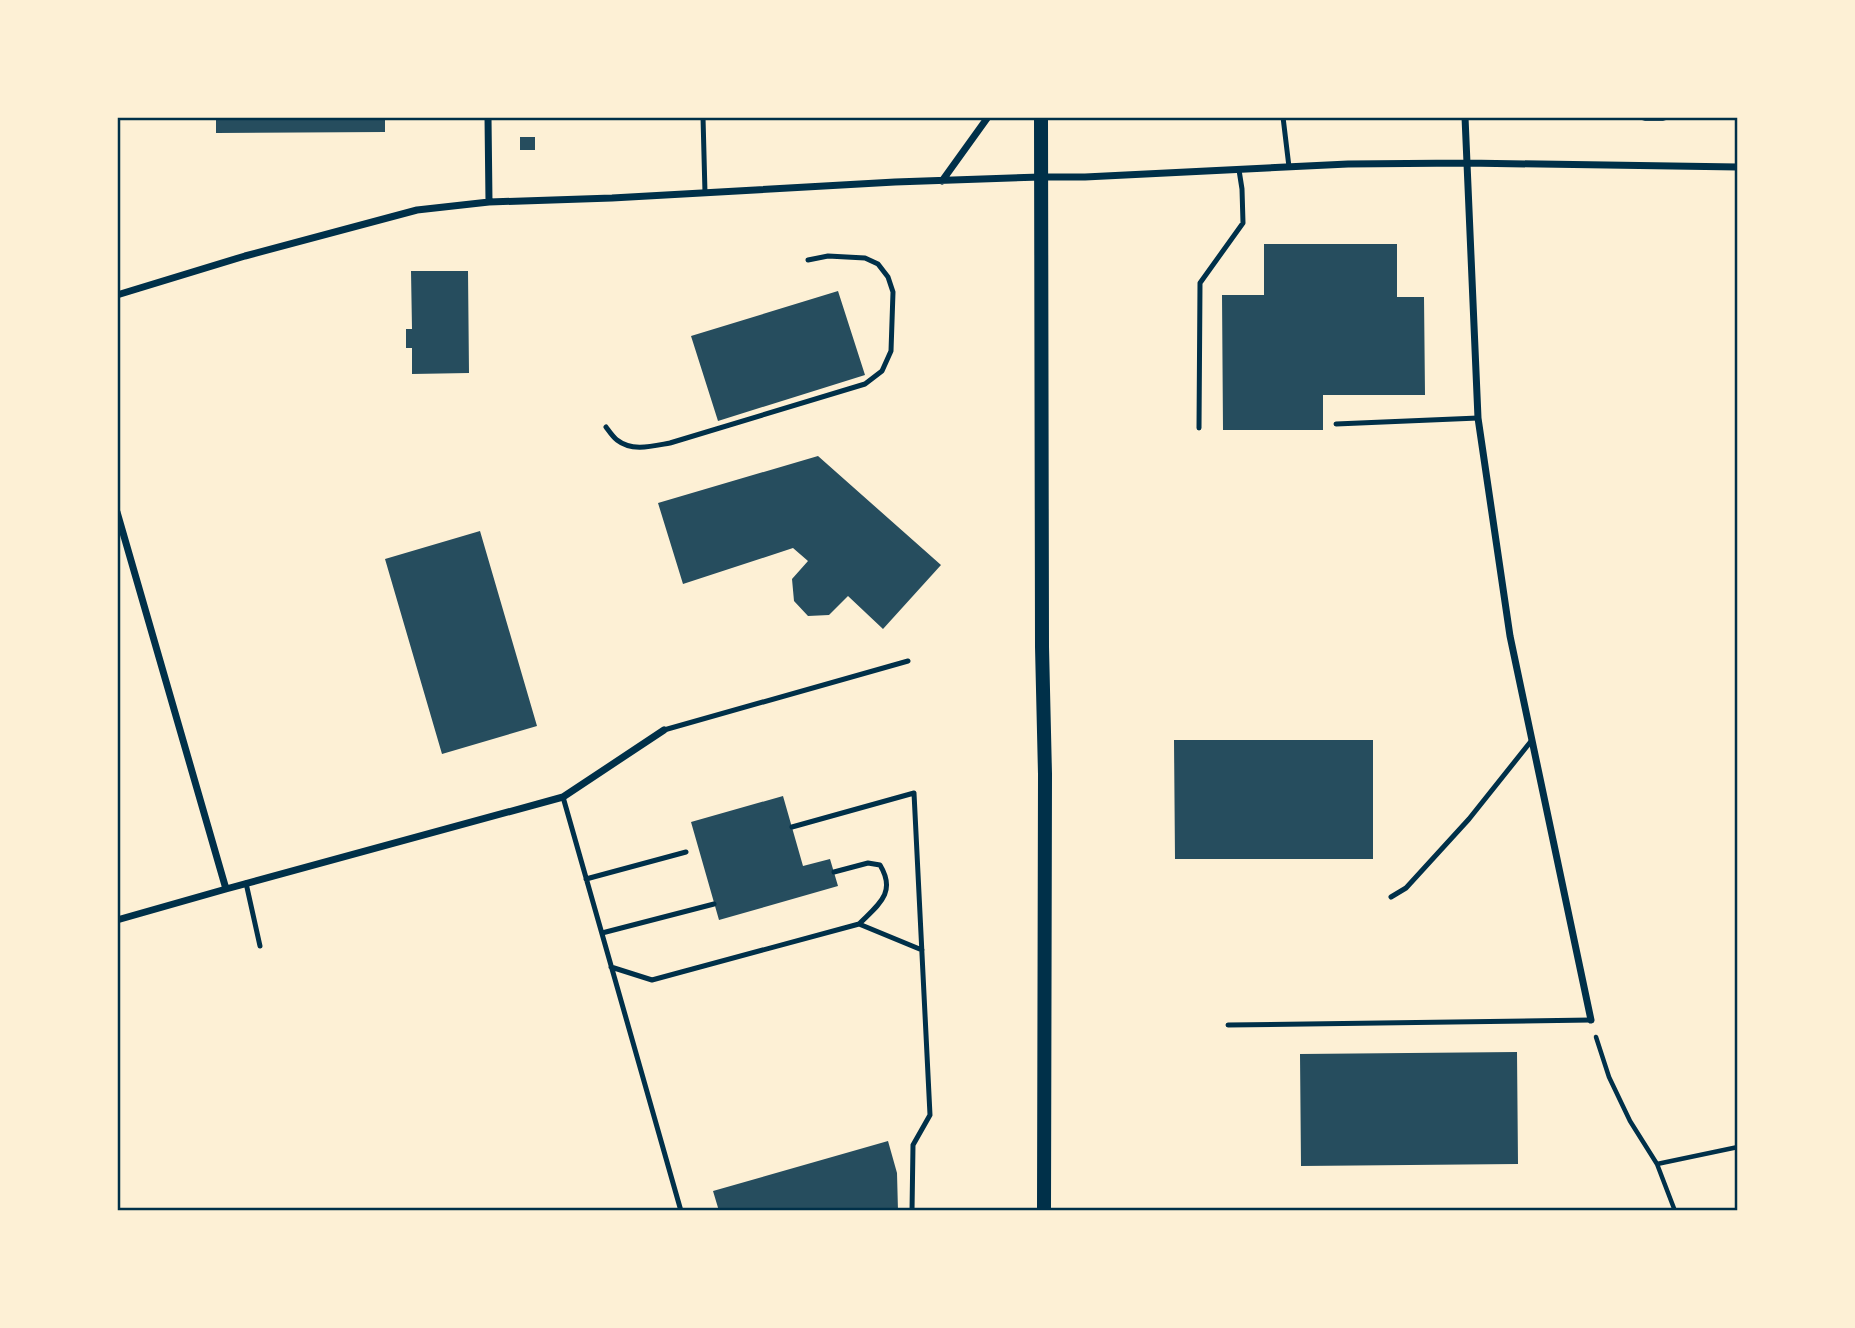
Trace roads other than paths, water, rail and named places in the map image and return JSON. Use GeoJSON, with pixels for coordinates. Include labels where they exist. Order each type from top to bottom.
{"type":"FeatureCollection","features":[{"type":"Feature","properties":{"kind":"main road"},"geometry":{"type":"LineString","coordinates":[[1041,117],[1042,647],[1045,774],[1044,1211]]}},
{"type":"Feature","properties":{"kind":"street"},"geometry":{"type":"LineString","coordinates":[[488,117],[489,202]]}},
{"type":"Feature","properties":{"kind":"street"},"geometry":{"type":"LineString","coordinates":[[942,181],[988,117]]}},
{"type":"Feature","properties":{"kind":"street"},"geometry":{"type":"LineString","coordinates":[[1465,117],[1478,418],[1510,636],[1591,1020]]}},
{"type":"Feature","properties":{"kind":"street"},"geometry":{"type":"LineString","coordinates":[[117,295],[245,256],[417,209],[489,202],[1348,164],[1738,167]]}},
{"type":"Feature","properties":{"kind":"street"},"geometry":{"type":"LineString","coordinates":[[117,512],[226,889]]}},
{"type":"Feature","properties":{"kind":"street"},"geometry":{"type":"LineString","coordinates":[[117,920],[563,797],[664,730]]}},
{"type":"Feature","properties":{"kind":"lane"},"geometry":{"type":"LineString","coordinates":[[703,117],[705,193]]}},
{"type":"Feature","properties":{"kind":"lane"},"geometry":{"type":"LineString","coordinates":[[1283,117],[1289,167]]}},
{"type":"Feature","properties":{"kind":"lane"},"geometry":{"type":"LineString","coordinates":[[1199,428],[1200,283],[1244,223],[1238,170]]}},
{"type":"Feature","properties":{"kind":"lane"},"geometry":{"type":"LineString","coordinates":[[606,427],[618,440],[631,447],[670,443],[865,384],[882,371],[891,351],[893,292],[888,277],[878,264],[865,258],[828,257],[808,260]]}},
{"type":"Feature","properties":{"kind":"lane"},"geometry":{"type":"LineString","coordinates":[[1336,424],[1478,418]]}},
{"type":"Feature","properties":{"kind":"lane"},"geometry":{"type":"LineString","coordinates":[[664,730],[908,661]]}},
{"type":"Feature","properties":{"kind":"lane"},"geometry":{"type":"LineString","coordinates":[[1391,897],[1406,888],[1469,819],[1532,740]]}},
{"type":"Feature","properties":{"kind":"lane"},"geometry":{"type":"LineString","coordinates":[[792,827],[914,793],[930,1115],[913,1145],[912,1211]]}},
{"type":"Feature","properties":{"kind":"lane"},"geometry":{"type":"LineString","coordinates":[[563,797],[681,1211]]}},
{"type":"Feature","properties":{"kind":"lane"},"geometry":{"type":"LineString","coordinates":[[586,879],[686,852]]}},
{"type":"Feature","properties":{"kind":"lane"},"geometry":{"type":"LineString","coordinates":[[611,967],[652,980],[859,924],[878,905],[887,891],[888,877],[880,865],[868,863],[834,872]]}},
{"type":"Feature","properties":{"kind":"lane"},"geometry":{"type":"LineString","coordinates":[[246,883],[260,946]]}},
{"type":"Feature","properties":{"kind":"lane"},"geometry":{"type":"LineString","coordinates":[[602,933],[714,904]]}},
{"type":"Feature","properties":{"kind":"lane"},"geometry":{"type":"LineString","coordinates":[[859,924],[922,950]]}},
{"type":"Feature","properties":{"kind":"lane"},"geometry":{"type":"LineString","coordinates":[[1228,1025],[1591,1020]]}}]}
